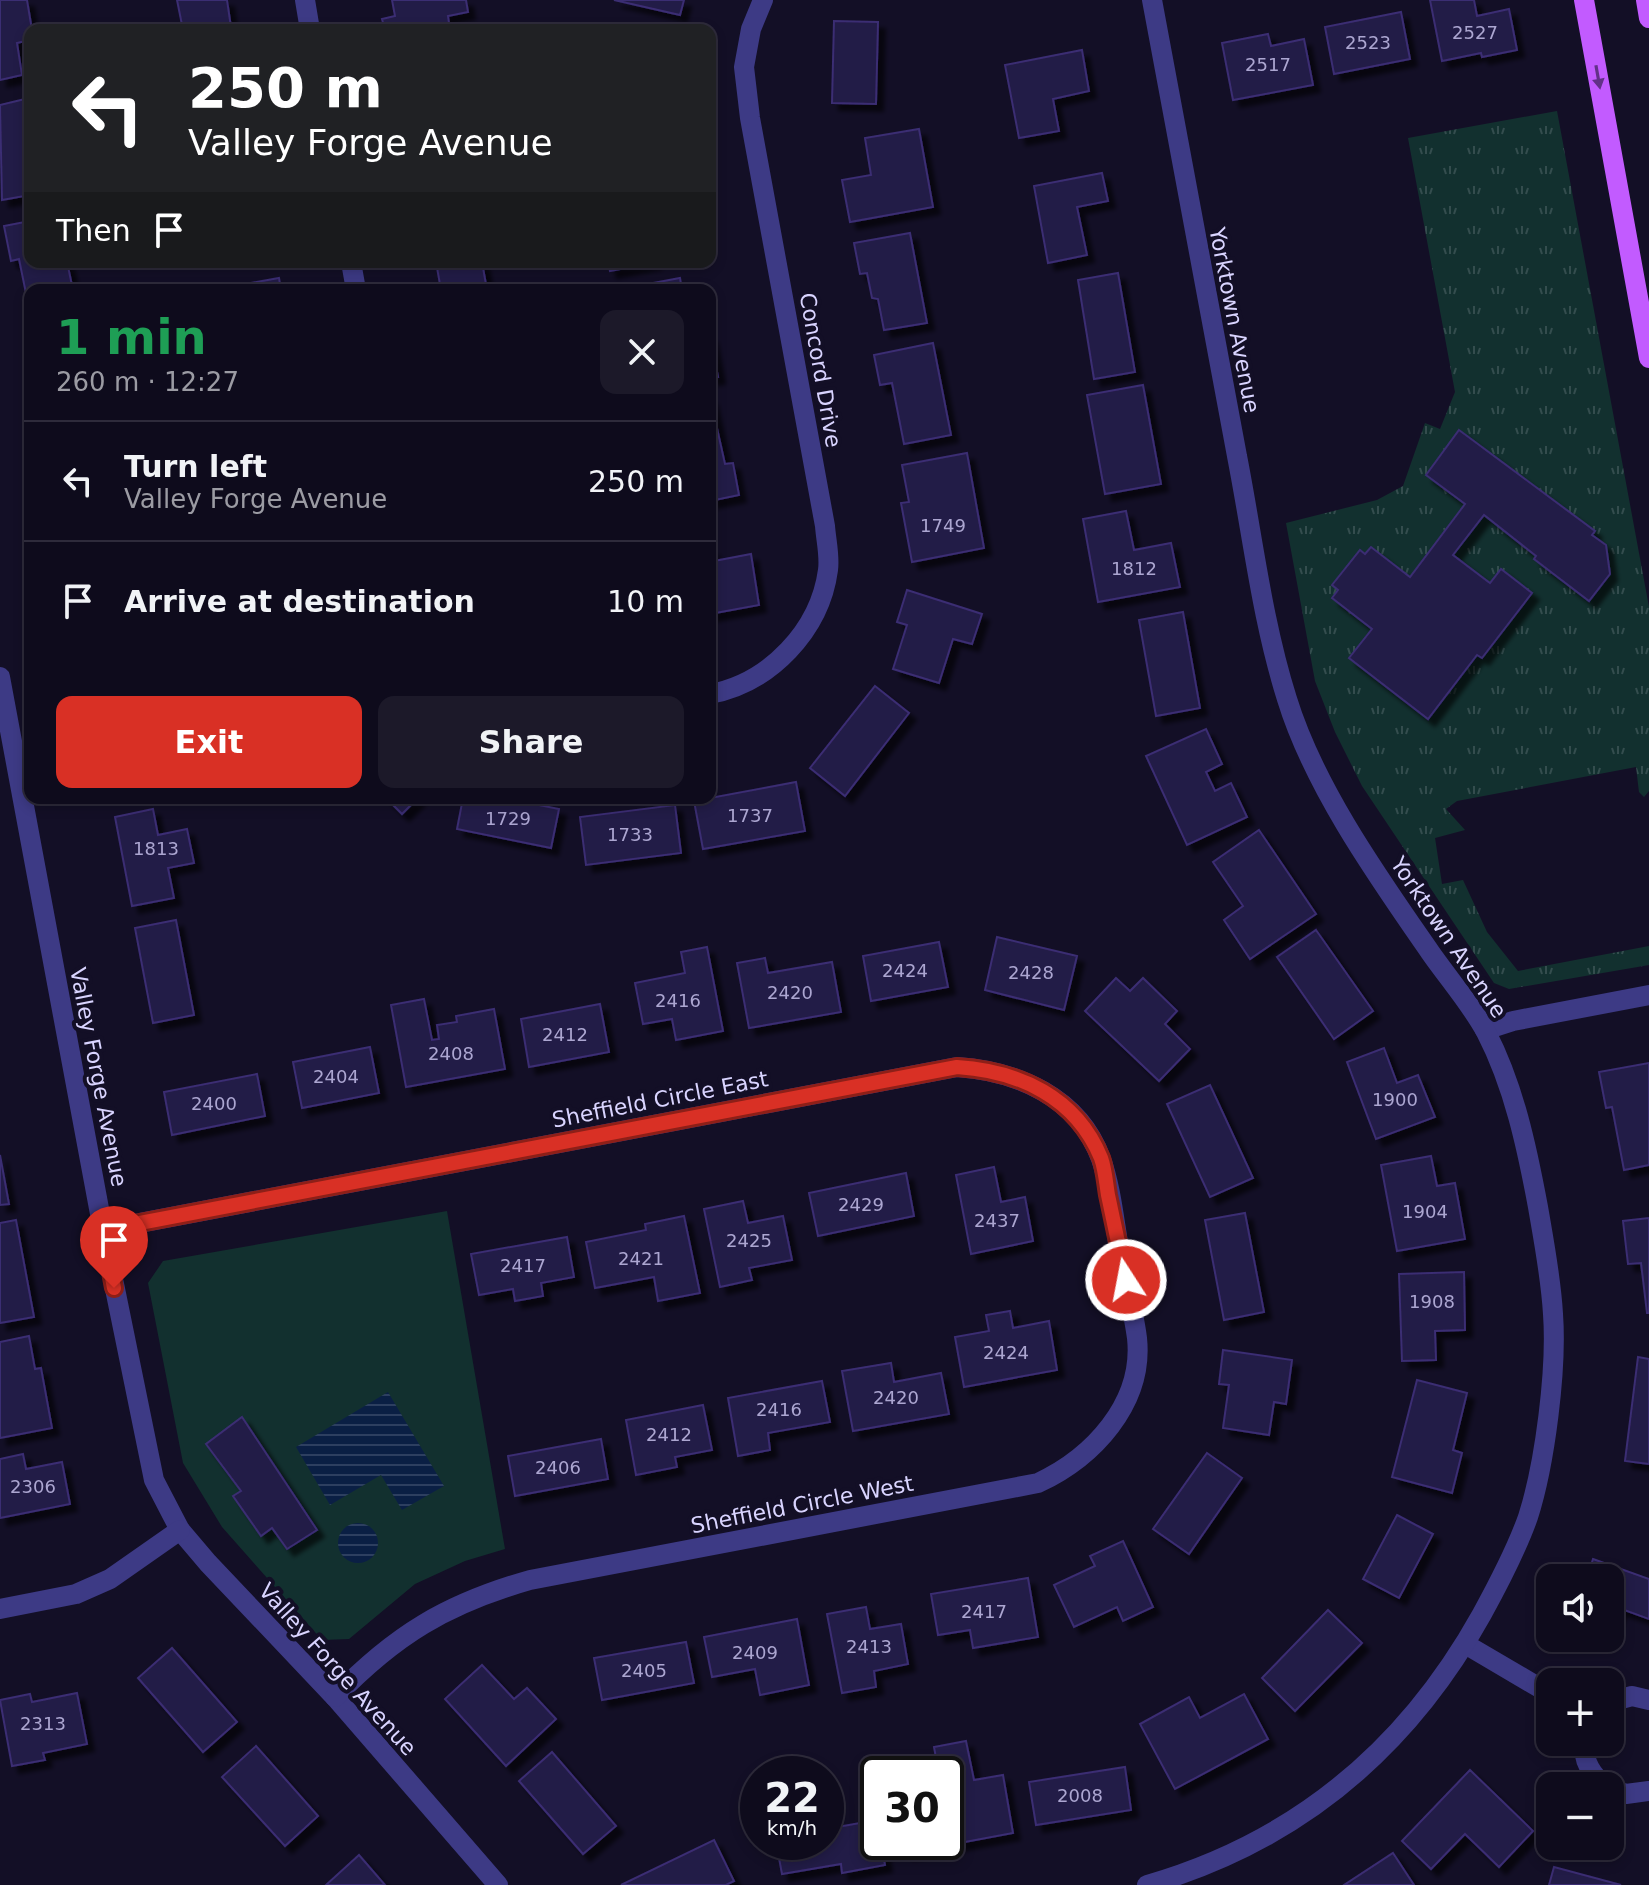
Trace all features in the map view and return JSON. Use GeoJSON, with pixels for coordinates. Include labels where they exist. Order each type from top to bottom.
{"type":"FeatureCollection","features":[{"type":"Feature","properties":{"kind":"main road"},"geometry":{"type":"LineString","coordinates":[[1584,0],[1649,358]]}},
{"type":"Feature","properties":{"kind":"main road"},"geometry":{"type":"LineString","coordinates":[[1646,0],[1649,18]]}},
{"type":"Feature","properties":{"kind":"street"},"geometry":{"type":"LineString","coordinates":[[305,0],[309,24]]}},
{"type":"Feature","properties":{"kind":"street","name":"Concord Drive"},"geometry":{"type":"LineString","coordinates":[[716,693],[730,690],[767,670],[790,649],[822,599],[829,566],[825,526],[750,118],[744,67],[751,29],[763,0]]}},
{"type":"Feature","properties":{"kind":"street","name":"Yorktown Avenue"},"geometry":{"type":"LineString","coordinates":[[1147,1885],[1188,1873],[1248,1847],[1304,1814],[1342,1786],[1387,1745],[1425,1701],[1465,1644],[1505,1573],[1528,1516],[1538,1477],[1550,1397],[1554,1316],[1529,1154],[1512,1097],[1485,1030],[1392,898],[1334,802],[1308,754],[1288,703],[1260,589],[1152,0]]}},
{"type":"Feature","properties":{"kind":"street","name":"Valley Forge Avenue"},"geometry":{"type":"LineString","coordinates":[[0,677],[103,1230],[154,1480],[180,1530],[208,1563],[335,1697],[498,1885]]}},
{"type":"Feature","properties":{"kind":"street"},"geometry":{"type":"LineString","coordinates":[[1485,1030],[1513,1021],[1649,995]]}},
{"type":"Feature","properties":{"kind":"street","name":"Sheffield Circle East"},"geometry":{"type":"LineString","coordinates":[[103,1230],[957,1067],[988,1069],[1011,1075],[1040,1089],[1065,1107],[1085,1131],[1101,1159],[1120,1250]]}},
{"type":"Feature","properties":{"kind":"street","name":"Sheffield Circle West"},"geometry":{"type":"LineString","coordinates":[[335,1697],[364,1667],[398,1640],[435,1616],[487,1592],[530,1580],[1038,1483],[1061,1472],[1087,1454],[1108,1430],[1124,1403],[1134,1373],[1137,1341],[1120,1250]]}},
{"type":"Feature","properties":{"kind":"street"},"geometry":{"type":"LineString","coordinates":[[0,1609],[76,1594],[110,1579],[180,1530]]}},
{"type":"Feature","properties":{"kind":"street"},"geometry":{"type":"LineString","coordinates":[[1465,1644],[1536,1686]]}},
{"type":"Feature","properties":{"kind":"street"},"geometry":{"type":"LineString","coordinates":[[1624,1698],[1632,1696],[1649,1700]]}},
{"type":"Feature","properties":{"kind":"street"},"geometry":{"type":"LineString","coordinates":[[1624,1793],[1649,1791]]}},
{"type":"Feature","properties":{"kind":"green space"},"geometry":{"type":"Polygon","coordinates":[[[1557,111],[1649,607],[1649,791],[1644,797],[1639,792],[1636,767],[1457,801],[1446,809],[1465,830],[1435,838],[1442,884],[1463,880],[1487,932],[1518,971],[1649,946],[1649,965],[1509,989],[1494,983],[1362,786],[1335,732],[1315,681],[1286,523],[1377,500],[1403,486],[1425,423],[1440,429],[1455,392],[1408,138],[1557,111]],[[1459,430],[1426,474],[1465,504],[1410,577],[1360,550],[1333,585],[1338,590],[1332,599],[1372,629],[1349,658],[1428,719],[1477,655],[1482,658],[1490,583],[1453,555],[1484,515],[1589,601],[1610,573],[1606,546],[1592,535],[1594,531],[1459,430]]]}},
{"type":"Feature","properties":{"kind":"green space"},"geometry":{"type":"Polygon","coordinates":[[[447,1211],[505,1549],[465,1561],[415,1584],[349,1639],[322,1640],[222,1527],[183,1463],[148,1283],[163,1261],[447,1211]]]}},
{"type":"Feature","properties":{"kind":"water"},"geometry":{"type":"Polygon","coordinates":[[[388,1392],[444,1486],[402,1510],[381,1475],[330,1505],[296,1447],[388,1392]]]}},
{"type":"Feature","properties":{"kind":"water"},"geometry":{"type":"Polygon","coordinates":[[[358,1523],[372,1529],[378,1543],[372,1557],[358,1563],[344,1557],[338,1543],[344,1529],[358,1523]]]}},
{"type":"Feature","properties":{"kind":"building"},"geometry":{"type":"Polygon","coordinates":[[[0,0],[27,0],[31,24],[24,24],[24,41],[17,43],[22,75],[0,80],[0,0]]]}},
{"type":"Feature","properties":{"kind":"building"},"geometry":{"type":"Polygon","coordinates":[[[177,0],[227,0],[231,24],[182,24],[177,0]]]}},
{"type":"Feature","properties":{"kind":"building"},"geometry":{"type":"Polygon","coordinates":[[[392,0],[466,0],[468,12],[448,16],[449,24],[383,24],[382,19],[395,16],[392,0]]]}},
{"type":"Feature","properties":{"kind":"building"},"geometry":{"type":"Polygon","coordinates":[[[614,0],[684,0],[680,15],[614,0]]]}},
{"type":"Feature","properties":{"kind":"building"},"geometry":{"type":"Polygon","coordinates":[[[1430,0],[1474,0],[1477,16],[1509,9],[1517,50],[1442,61],[1430,0]]]}},
{"type":"Feature","properties":{"kind":"building"},"geometry":{"type":"Polygon","coordinates":[[[1401,12],[1410,59],[1334,74],[1325,27],[1401,12]]]}},
{"type":"Feature","properties":{"kind":"building"},"geometry":{"type":"Polygon","coordinates":[[[834,21],[878,22],[876,104],[832,103],[834,21]]]}},
{"type":"Feature","properties":{"kind":"building"},"geometry":{"type":"Polygon","coordinates":[[[1268,34],[1271,46],[1304,39],[1313,85],[1233,100],[1222,43],[1268,34]]]}},
{"type":"Feature","properties":{"kind":"building"},"geometry":{"type":"Polygon","coordinates":[[[1082,50],[1089,91],[1053,99],[1059,131],[1019,138],[1005,65],[1082,50]]]}},
{"type":"Feature","properties":{"kind":"building"},"geometry":{"type":"Polygon","coordinates":[[[24,99],[24,196],[2,200],[0,105],[24,99]]]}},
{"type":"Feature","properties":{"kind":"building"},"geometry":{"type":"Polygon","coordinates":[[[919,129],[933,207],[850,222],[842,180],[871,175],[865,138],[919,129]]]}},
{"type":"Feature","properties":{"kind":"building"},"geometry":{"type":"Polygon","coordinates":[[[1102,173],[1108,201],[1077,207],[1087,255],[1048,263],[1034,186],[1102,173]]]}},
{"type":"Feature","properties":{"kind":"building"},"geometry":{"type":"Polygon","coordinates":[[[24,222],[24,268],[68,268],[72,284],[24,284],[19,259],[11,261],[4,226],[24,222]]]}},
{"type":"Feature","properties":{"kind":"building"},"geometry":{"type":"Polygon","coordinates":[[[910,233],[927,323],[884,330],[878,299],[872,298],[867,273],[860,274],[854,243],[910,233]]]}},
{"type":"Feature","properties":{"kind":"building"},"geometry":{"type":"Polygon","coordinates":[[[437,268],[483,268],[486,284],[440,284],[437,268]]]}},
{"type":"Feature","properties":{"kind":"building"},"geometry":{"type":"Polygon","coordinates":[[[1118,273],[1135,372],[1094,379],[1078,280],[1118,273]]]}},
{"type":"Feature","properties":{"kind":"building"},"geometry":{"type":"Polygon","coordinates":[[[279,278],[280,284],[246,284],[279,278]]]}},
{"type":"Feature","properties":{"kind":"building"},"geometry":{"type":"Polygon","coordinates":[[[680,278],[681,284],[648,284],[680,278]]]}},
{"type":"Feature","properties":{"kind":"building"},"geometry":{"type":"Polygon","coordinates":[[[933,343],[951,435],[904,444],[892,383],[880,385],[874,355],[933,343]]]}},
{"type":"Feature","properties":{"kind":"building"},"geometry":{"type":"Polygon","coordinates":[[[1143,385],[1161,484],[1105,494],[1087,395],[1143,385]]]}},
{"type":"Feature","properties":{"kind":"building"},"geometry":{"type":"Polygon","coordinates":[[[716,424],[725,464],[733,463],[739,495],[716,500],[716,424]]]}},
{"type":"Feature","properties":{"kind":"building"},"geometry":{"type":"Polygon","coordinates":[[[1459,430],[1595,531],[1592,535],[1606,545],[1610,574],[1589,601],[1484,515],[1453,555],[1490,583],[1501,569],[1532,593],[1482,658],[1477,655],[1428,719],[1349,658],[1372,629],[1332,598],[1338,590],[1332,585],[1360,550],[1365,554],[1371,547],[1410,577],[1465,504],[1426,475],[1459,430]]]}},
{"type":"Feature","properties":{"kind":"building"},"geometry":{"type":"Polygon","coordinates":[[[967,453],[984,548],[912,562],[901,503],[909,502],[902,465],[967,453]]]}},
{"type":"Feature","properties":{"kind":"building"},"geometry":{"type":"Polygon","coordinates":[[[1126,511],[1134,550],[1171,543],[1180,587],[1098,602],[1083,519],[1126,511]]]}},
{"type":"Feature","properties":{"kind":"building"},"geometry":{"type":"Polygon","coordinates":[[[751,554],[759,605],[716,613],[716,561],[751,554]]]}},
{"type":"Feature","properties":{"kind":"building"},"geometry":{"type":"Polygon","coordinates":[[[907,590],[982,614],[972,644],[953,639],[939,683],[893,669],[907,625],[897,622],[907,590]]]}},
{"type":"Feature","properties":{"kind":"building"},"geometry":{"type":"Polygon","coordinates":[[[1183,612],[1200,708],[1156,716],[1139,620],[1183,612]]]}},
{"type":"Feature","properties":{"kind":"building"},"geometry":{"type":"Polygon","coordinates":[[[875,686],[909,713],[845,796],[810,768],[875,686]]]}},
{"type":"Feature","properties":{"kind":"building"},"geometry":{"type":"Polygon","coordinates":[[[1206,729],[1222,764],[1206,772],[1215,791],[1231,783],[1247,817],[1187,845],[1146,756],[1206,729]]]}},
{"type":"Feature","properties":{"kind":"building"},"geometry":{"type":"Polygon","coordinates":[[[796,782],[805,831],[703,849],[695,804],[716,804],[716,797],[796,782]]]}},
{"type":"Feature","properties":{"kind":"building"},"geometry":{"type":"Polygon","coordinates":[[[392,804],[412,804],[402,814],[392,804]]]}},
{"type":"Feature","properties":{"kind":"building"},"geometry":{"type":"Polygon","coordinates":[[[462,804],[534,804],[559,809],[551,848],[457,829],[462,804]]]}},
{"type":"Feature","properties":{"kind":"building"},"geometry":{"type":"Polygon","coordinates":[[[675,805],[681,853],[586,865],[580,817],[675,805]]]}},
{"type":"Feature","properties":{"kind":"building"},"geometry":{"type":"Polygon","coordinates":[[[153,809],[158,835],[187,829],[194,863],[168,868],[174,898],[132,906],[115,817],[153,809]]]}},
{"type":"Feature","properties":{"kind":"building"},"geometry":{"type":"Polygon","coordinates":[[[1259,830],[1316,914],[1250,959],[1224,920],[1243,906],[1213,862],[1259,830]]]}},
{"type":"Feature","properties":{"kind":"building"},"geometry":{"type":"Polygon","coordinates":[[[176,920],[194,1015],[153,1023],[135,928],[176,920]]]}},
{"type":"Feature","properties":{"kind":"building"},"geometry":{"type":"Polygon","coordinates":[[[1316,930],[1373,1011],[1334,1039],[1277,957],[1316,930]]]}},
{"type":"Feature","properties":{"kind":"building"},"geometry":{"type":"Polygon","coordinates":[[[997,937],[1077,956],[1064,1010],[985,990],[997,937]]]}},
{"type":"Feature","properties":{"kind":"building"},"geometry":{"type":"Polygon","coordinates":[[[939,942],[948,987],[871,1001],[863,956],[939,942]]]}},
{"type":"Feature","properties":{"kind":"building"},"geometry":{"type":"Polygon","coordinates":[[[707,947],[723,1031],[676,1040],[672,1019],[643,1024],[635,983],[685,973],[681,952],[707,947]]]}},
{"type":"Feature","properties":{"kind":"building"},"geometry":{"type":"Polygon","coordinates":[[[765,958],[768,973],[832,962],[841,1012],[749,1028],[737,963],[765,958]]]}},
{"type":"Feature","properties":{"kind":"building"},"geometry":{"type":"Polygon","coordinates":[[[1116,978],[1130,991],[1143,978],[1177,1011],[1165,1024],[1190,1049],[1159,1081],[1085,1011],[1116,978]]]}},
{"type":"Feature","properties":{"kind":"building"},"geometry":{"type":"Polygon","coordinates":[[[424,999],[432,1040],[439,1039],[437,1025],[457,1022],[456,1016],[494,1009],[505,1069],[406,1087],[391,1005],[424,999]]]}},
{"type":"Feature","properties":{"kind":"building"},"geometry":{"type":"Polygon","coordinates":[[[600,1004],[609,1052],[529,1067],[521,1019],[600,1004]]]}},
{"type":"Feature","properties":{"kind":"building"},"geometry":{"type":"Polygon","coordinates":[[[370,1047],[379,1093],[302,1108],[293,1062],[370,1047]]]}},
{"type":"Feature","properties":{"kind":"building"},"geometry":{"type":"Polygon","coordinates":[[[1384,1048],[1397,1083],[1418,1075],[1435,1117],[1376,1139],[1347,1062],[1384,1048]]]}},
{"type":"Feature","properties":{"kind":"building"},"geometry":{"type":"Polygon","coordinates":[[[1649,1063],[1649,1165],[1624,1170],[1612,1107],[1606,1108],[1599,1072],[1649,1063]]]}},
{"type":"Feature","properties":{"kind":"building"},"geometry":{"type":"Polygon","coordinates":[[[257,1074],[265,1116],[172,1135],[164,1092],[257,1074]]]}},
{"type":"Feature","properties":{"kind":"building"},"geometry":{"type":"Polygon","coordinates":[[[1210,1085],[1253,1178],[1210,1197],[1167,1104],[1210,1085]]]}},
{"type":"Feature","properties":{"kind":"building"},"geometry":{"type":"Polygon","coordinates":[[[0,1155],[9,1204],[0,1205],[0,1155]]]}},
{"type":"Feature","properties":{"kind":"building"},"geometry":{"type":"Polygon","coordinates":[[[1431,1156],[1437,1186],[1455,1183],[1465,1239],[1397,1251],[1381,1165],[1431,1156]]]}},
{"type":"Feature","properties":{"kind":"building"},"geometry":{"type":"Polygon","coordinates":[[[994,1167],[1001,1202],[1025,1197],[1033,1241],[971,1254],[956,1175],[994,1167]]]}},
{"type":"Feature","properties":{"kind":"building"},"geometry":{"type":"Polygon","coordinates":[[[906,1173],[914,1216],[818,1236],[809,1193],[906,1173]]]}},
{"type":"Feature","properties":{"kind":"building"},"geometry":{"type":"Polygon","coordinates":[[[743,1201],[748,1223],[783,1216],[792,1260],[749,1268],[752,1280],[720,1287],[704,1209],[743,1201]]]}},
{"type":"Feature","properties":{"kind":"building"},"geometry":{"type":"Polygon","coordinates":[[[1245,1213],[1264,1312],[1224,1320],[1205,1220],[1245,1213]]]}},
{"type":"Feature","properties":{"kind":"building"},"geometry":{"type":"Polygon","coordinates":[[[684,1216],[700,1293],[658,1301],[654,1277],[595,1288],[586,1242],[646,1230],[645,1224],[684,1216]]]}},
{"type":"Feature","properties":{"kind":"building"},"geometry":{"type":"Polygon","coordinates":[[[1649,1218],[1647,1313],[1641,1263],[1628,1264],[1623,1221],[1649,1218]]]}},
{"type":"Feature","properties":{"kind":"building"},"geometry":{"type":"Polygon","coordinates":[[[16,1220],[34,1317],[0,1323],[0,1223],[16,1220]]]}},
{"type":"Feature","properties":{"kind":"building"},"geometry":{"type":"Polygon","coordinates":[[[567,1237],[574,1277],[541,1283],[543,1296],[515,1301],[513,1289],[479,1295],[471,1254],[567,1237]]]}},
{"type":"Feature","properties":{"kind":"building"},"geometry":{"type":"Polygon","coordinates":[[[1464,1272],[1465,1330],[1435,1331],[1436,1360],[1402,1361],[1399,1274],[1464,1272]]]}},
{"type":"Feature","properties":{"kind":"building"},"geometry":{"type":"Polygon","coordinates":[[[1010,1311],[1013,1328],[1049,1321],[1057,1370],[964,1387],[955,1337],[989,1331],[986,1315],[1010,1311]]]}},
{"type":"Feature","properties":{"kind":"building"},"geometry":{"type":"Polygon","coordinates":[[[29,1336],[35,1369],[41,1368],[52,1428],[0,1438],[0,1342],[29,1336]]]}},
{"type":"Feature","properties":{"kind":"building"},"geometry":{"type":"Polygon","coordinates":[[[1223,1350],[1292,1360],[1286,1404],[1274,1402],[1269,1435],[1223,1428],[1229,1385],[1219,1384],[1223,1350]]]}},
{"type":"Feature","properties":{"kind":"building"},"geometry":{"type":"Polygon","coordinates":[[[1638,1357],[1649,1359],[1649,1464],[1625,1461],[1638,1357]]]}},
{"type":"Feature","properties":{"kind":"building"},"geometry":{"type":"Polygon","coordinates":[[[891,1363],[894,1382],[941,1373],[949,1414],[853,1431],[842,1371],[891,1363]]]}},
{"type":"Feature","properties":{"kind":"building"},"geometry":{"type":"Polygon","coordinates":[[[1417,1380],[1467,1393],[1453,1450],[1462,1453],[1452,1493],[1392,1477],[1417,1380]]]}},
{"type":"Feature","properties":{"kind":"building"},"geometry":{"type":"Polygon","coordinates":[[[822,1381],[830,1422],[768,1433],[770,1450],[738,1456],[728,1398],[822,1381]]]}},
{"type":"Feature","properties":{"kind":"building"},"geometry":{"type":"Polygon","coordinates":[[[703,1405],[712,1450],[675,1457],[677,1467],[636,1475],[626,1420],[703,1405]]]}},
{"type":"Feature","properties":{"kind":"building"},"geometry":{"type":"Polygon","coordinates":[[[242,1417],[317,1530],[287,1549],[272,1528],[261,1536],[233,1496],[241,1491],[206,1444],[242,1417]]]}},
{"type":"Feature","properties":{"kind":"building"},"geometry":{"type":"Polygon","coordinates":[[[601,1439],[608,1479],[515,1496],[508,1456],[601,1439]]]}},
{"type":"Feature","properties":{"kind":"building"},"geometry":{"type":"Polygon","coordinates":[[[1207,1453],[1242,1478],[1189,1554],[1153,1529],[1207,1453]]]}},
{"type":"Feature","properties":{"kind":"building"},"geometry":{"type":"Polygon","coordinates":[[[23,1454],[26,1469],[62,1462],[70,1504],[0,1518],[0,1459],[23,1454]]]}},
{"type":"Feature","properties":{"kind":"building"},"geometry":{"type":"Polygon","coordinates":[[[1397,1515],[1433,1534],[1399,1598],[1363,1579],[1397,1515]]]}},
{"type":"Feature","properties":{"kind":"building"},"geometry":{"type":"Polygon","coordinates":[[[1123,1541],[1153,1607],[1123,1621],[1117,1607],[1074,1627],[1054,1585],[1095,1566],[1090,1556],[1123,1541]]]}},
{"type":"Feature","properties":{"kind":"building"},"geometry":{"type":"Polygon","coordinates":[[[1624,1570],[1649,1579],[1649,1619],[1624,1610],[1624,1570]]]}},
{"type":"Feature","properties":{"kind":"building"},"geometry":{"type":"Polygon","coordinates":[[[1028,1578],[1038,1637],[973,1648],[970,1630],[938,1635],[931,1594],[1028,1578]]]}},
{"type":"Feature","properties":{"kind":"building"},"geometry":{"type":"Polygon","coordinates":[[[866,1607],[870,1629],[901,1624],[908,1664],[874,1671],[876,1687],[842,1693],[827,1614],[866,1607]]]}},
{"type":"Feature","properties":{"kind":"building"},"geometry":{"type":"Polygon","coordinates":[[[1328,1610],[1362,1643],[1295,1711],[1262,1678],[1328,1610]]]}},
{"type":"Feature","properties":{"kind":"building"},"geometry":{"type":"Polygon","coordinates":[[[797,1619],[809,1685],[760,1695],[755,1669],[712,1677],[704,1637],[797,1619]]]}},
{"type":"Feature","properties":{"kind":"building"},"geometry":{"type":"Polygon","coordinates":[[[686,1642],[694,1683],[602,1700],[594,1658],[686,1642]]]}},
{"type":"Feature","properties":{"kind":"building"},"geometry":{"type":"Polygon","coordinates":[[[172,1648],[237,1722],[203,1752],[138,1678],[172,1648]]]}},
{"type":"Feature","properties":{"kind":"building"},"geometry":{"type":"Polygon","coordinates":[[[482,1665],[514,1699],[527,1688],[556,1719],[506,1766],[445,1699],[482,1665]]]}},
{"type":"Feature","properties":{"kind":"building"},"geometry":{"type":"Polygon","coordinates":[[[77,1693],[87,1744],[43,1753],[45,1760],[12,1766],[0,1700],[30,1694],[32,1702],[77,1693]]]}},
{"type":"Feature","properties":{"kind":"building"},"geometry":{"type":"Polygon","coordinates":[[[1244,1694],[1268,1739],[1175,1789],[1140,1724],[1189,1697],[1200,1718],[1244,1694]]]}},
{"type":"Feature","properties":{"kind":"building"},"geometry":{"type":"Polygon","coordinates":[[[966,1741],[974,1780],[1003,1775],[1013,1833],[964,1842],[964,1756],[936,1756],[934,1747],[966,1741]]]}},
{"type":"Feature","properties":{"kind":"building"},"geometry":{"type":"Polygon","coordinates":[[[256,1746],[318,1816],[285,1846],[222,1777],[256,1746]]]}},
{"type":"Feature","properties":{"kind":"building"},"geometry":{"type":"Polygon","coordinates":[[[552,1752],[616,1826],[583,1854],[519,1781],[552,1752]]]}},
{"type":"Feature","properties":{"kind":"building"},"geometry":{"type":"Polygon","coordinates":[[[1125,1767],[1131,1810],[1036,1825],[1029,1782],[1125,1767]]]}},
{"type":"Feature","properties":{"kind":"building"},"geometry":{"type":"Polygon","coordinates":[[[1470,1770],[1533,1831],[1499,1867],[1465,1834],[1431,1869],[1402,1841],[1470,1770]]]}},
{"type":"Feature","properties":{"kind":"building"},"geometry":{"type":"Polygon","coordinates":[[[860,1823],[860,1860],[884,1860],[885,1865],[842,1873],[841,1864],[782,1874],[779,1860],[844,1860],[844,1826],[860,1823]]]}},
{"type":"Feature","properties":{"kind":"building"},"geometry":{"type":"Polygon","coordinates":[[[714,1840],[734,1881],[726,1885],[621,1885],[714,1840]]]}},
{"type":"Feature","properties":{"kind":"building"},"geometry":{"type":"Polygon","coordinates":[[[1393,1853],[1414,1885],[1344,1885],[1393,1853]]]}},
{"type":"Feature","properties":{"kind":"building"},"geometry":{"type":"Polygon","coordinates":[[[359,1855],[385,1885],[326,1885],[359,1855]]]}},
{"type":"Feature","properties":{"kind":"building"},"geometry":{"type":"Polygon","coordinates":[[[1554,1867],[1621,1885],[1549,1885],[1554,1867]]]}},
{"type":"Feature","properties":{"kind":"route"},"geometry":{"type":"LineString","coordinates":[[114,1288],[103,1230],[957,1067],[988,1069],[1011,1075],[1040,1089],[1065,1107],[1085,1131],[1101,1159],[1126,1280]]}}]}
